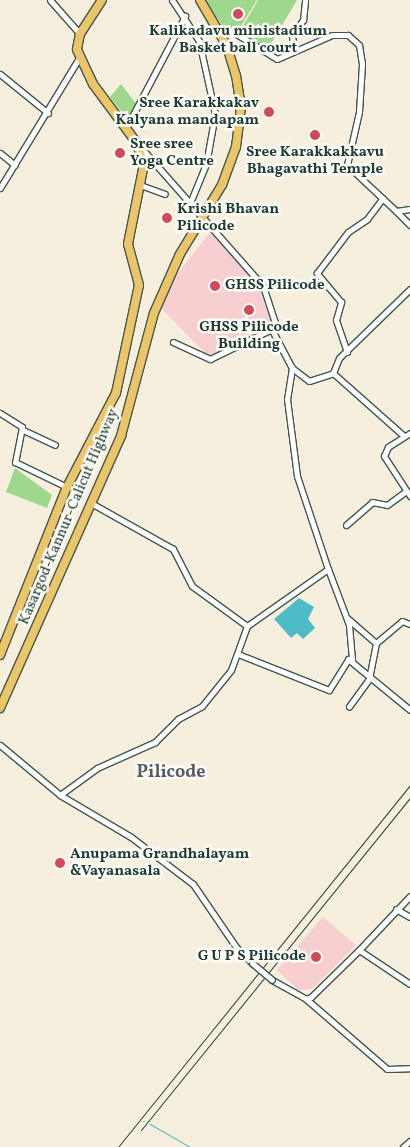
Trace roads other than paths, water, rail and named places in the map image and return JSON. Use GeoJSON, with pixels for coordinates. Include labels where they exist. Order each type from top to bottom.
{"type":"FeatureCollection","features":[{"type":"Feature","properties":{"kind":"highway"},"geometry":{"type":"LineString","coordinates":[[79,58],[80,34],[102,0]]}},
{"type":"Feature","properties":{"kind":"highway","name":"Kasargod-Kannur-Calicut Highway"},"geometry":{"type":"LineString","coordinates":[[0,708],[121,436],[154,313],[180,254],[204,218],[236,147],[241,107],[236,76],[219,31],[200,0]]}},
{"type":"Feature","properties":{"kind":"highway","name":"Kasargod-Kannur-Calicut Highway"},"geometry":{"type":"LineString","coordinates":[[0,654],[67,487],[116,393],[139,286],[128,244],[143,186],[144,164],[136,142],[79,58]]}},
{"type":"Feature","properties":{"kind":"street"},"geometry":{"type":"LineString","coordinates":[[50,0],[80,34]]}},
{"type":"Feature","properties":{"kind":"street"},"geometry":{"type":"LineString","coordinates":[[172,0],[185,16],[199,41],[215,114],[206,164],[190,203]]}},
{"type":"Feature","properties":{"kind":"street"},"geometry":{"type":"LineString","coordinates":[[294,50],[292,36],[303,20],[305,0]]}},
{"type":"Feature","properties":{"kind":"street"},"geometry":{"type":"LineString","coordinates":[[126,128],[185,16]]}},
{"type":"Feature","properties":{"kind":"street"},"geometry":{"type":"LineString","coordinates":[[219,31],[230,30],[269,57],[277,59],[332,35],[348,34],[359,44],[359,112],[347,165],[410,225]]}},
{"type":"Feature","properties":{"kind":"street"},"geometry":{"type":"LineString","coordinates":[[0,188],[48,113],[79,58]]}},
{"type":"Feature","properties":{"kind":"street"},"geometry":{"type":"LineString","coordinates":[[0,74],[48,113]]}},
{"type":"Feature","properties":{"kind":"street"},"geometry":{"type":"LineString","coordinates":[[136,142],[263,286],[274,328],[292,368],[309,382],[332,374]]}},
{"type":"Feature","properties":{"kind":"street"},"geometry":{"type":"LineString","coordinates":[[0,153],[15,165]]}},
{"type":"Feature","properties":{"kind":"street"},"geometry":{"type":"LineString","coordinates":[[143,186],[165,194]]}},
{"type":"Feature","properties":{"kind":"street"},"geometry":{"type":"LineString","coordinates":[[347,352],[336,320],[340,302],[317,273],[348,232],[367,219],[383,198]]}},
{"type":"Feature","properties":{"kind":"street"},"geometry":{"type":"LineString","coordinates":[[396,211],[410,209]]}},
{"type":"Feature","properties":{"kind":"street"},"geometry":{"type":"LineString","coordinates":[[332,374],[335,364],[410,289]]}},
{"type":"Feature","properties":{"kind":"street"},"geometry":{"type":"LineString","coordinates":[[173,342],[210,359],[274,328]]}},
{"type":"Feature","properties":{"kind":"street"},"geometry":{"type":"LineString","coordinates":[[292,368],[287,399],[296,476],[347,618],[352,662]]}},
{"type":"Feature","properties":{"kind":"street"},"geometry":{"type":"LineString","coordinates":[[332,374],[404,436]]}},
{"type":"Feature","properties":{"kind":"street"},"geometry":{"type":"LineString","coordinates":[[0,413],[23,430],[56,445]]}},
{"type":"Feature","properties":{"kind":"street"},"geometry":{"type":"LineString","coordinates":[[23,430],[15,462],[67,487]]}},
{"type":"Feature","properties":{"kind":"street"},"geometry":{"type":"LineString","coordinates":[[410,433],[404,436],[384,456],[410,496]]}},
{"type":"Feature","properties":{"kind":"street"},"geometry":{"type":"LineString","coordinates":[[346,525],[372,502],[387,505],[406,490]]}},
{"type":"Feature","properties":{"kind":"street"},"geometry":{"type":"LineString","coordinates":[[91,503],[173,549],[192,586],[247,626]]}},
{"type":"Feature","properties":{"kind":"street"},"geometry":{"type":"LineString","coordinates":[[60,795],[97,768],[155,742],[178,719],[202,706],[220,689],[238,654],[247,626],[328,569]]}},
{"type":"Feature","properties":{"kind":"street"},"geometry":{"type":"LineString","coordinates":[[347,618],[376,643]]}},
{"type":"Feature","properties":{"kind":"street"},"geometry":{"type":"LineString","coordinates":[[349,707],[369,679],[376,643],[402,621],[410,624]]}},
{"type":"Feature","properties":{"kind":"street"},"geometry":{"type":"LineString","coordinates":[[238,654],[329,690],[344,661],[352,662],[369,679],[410,710]]}},
{"type":"Feature","properties":{"kind":"street"},"geometry":{"type":"LineString","coordinates":[[0,745],[60,795],[131,837],[192,884],[236,947],[272,980],[306,999],[387,1069],[410,1068]]}},
{"type":"Feature","properties":{"kind":"street"},"geometry":{"type":"LineString","coordinates":[[306,999],[359,950],[410,896]]}},
{"type":"Feature","properties":{"kind":"street"},"geometry":{"type":"LineString","coordinates":[[396,909],[410,917]]}},
{"type":"Feature","properties":{"kind":"street"},"geometry":{"type":"LineString","coordinates":[[359,950],[410,984]]}},
{"type":"Feature","properties":{"kind":"street"},"geometry":{"type":"LineString","coordinates":[[403,1147],[410,1140]]}},
{"type":"Feature","properties":{"kind":"water"},"geometry":{"type":"Polygon","coordinates":[[[299,598],[314,607],[308,619],[315,628],[303,639],[297,633],[291,638],[274,619],[299,598]]]}},
{"type":"Feature","properties":{"kind":"waterway"},"geometry":{"type":"LineString","coordinates":[[150,1124],[190,1147]]}},
{"type":"Feature","properties":{"kind":"railway"},"geometry":{"type":"LineString","coordinates":[[118,1147],[410,785]]}},
{"type":"Feature","properties":{"kind":"railway"},"geometry":{"type":"LineString","coordinates":[[141,1130],[410,798]]}},
{"type":"Feature","properties":{"kind":"place","name":"Kalikadavu ministadium Basket ball court"},"geometry":{"type":"Point","coordinates":[238,14]}},
{"type":"Feature","properties":{"kind":"place","name":"Sree Karakkakav Kalyana mandapam"},"geometry":{"type":"Point","coordinates":[269,112]}},
{"type":"Feature","properties":{"kind":"place","name":"Sree Karakkakkavu Bhagavathi Temple"},"geometry":{"type":"Point","coordinates":[315,135]}},
{"type":"Feature","properties":{"kind":"place","name":"Sree sree Yoga Centre"},"geometry":{"type":"Point","coordinates":[120,153]}},
{"type":"Feature","properties":{"kind":"place","name":"Krishi Bhavan Pilicode"},"geometry":{"type":"Point","coordinates":[167,218]}},
{"type":"Feature","properties":{"kind":"place","name":"GHSS Pilicode"},"geometry":{"type":"Point","coordinates":[215,286]}},
{"type":"Feature","properties":{"kind":"place","name":"GHSS Pilicode Building"},"geometry":{"type":"Point","coordinates":[249,310]}},
{"type":"Feature","properties":{"kind":"place","name":"Anupama Grandhalayam &Vayanasala"},"geometry":{"type":"Point","coordinates":[60,863]}},
{"type":"Feature","properties":{"kind":"place","name":"G U P S Pilicode"},"geometry":{"type":"Point","coordinates":[316,957]}},
{"type":"Feature","properties":{"kind":"district","name":"Pilicode"},"geometry":{"type":"Point","coordinates":[171,773]}}]}
